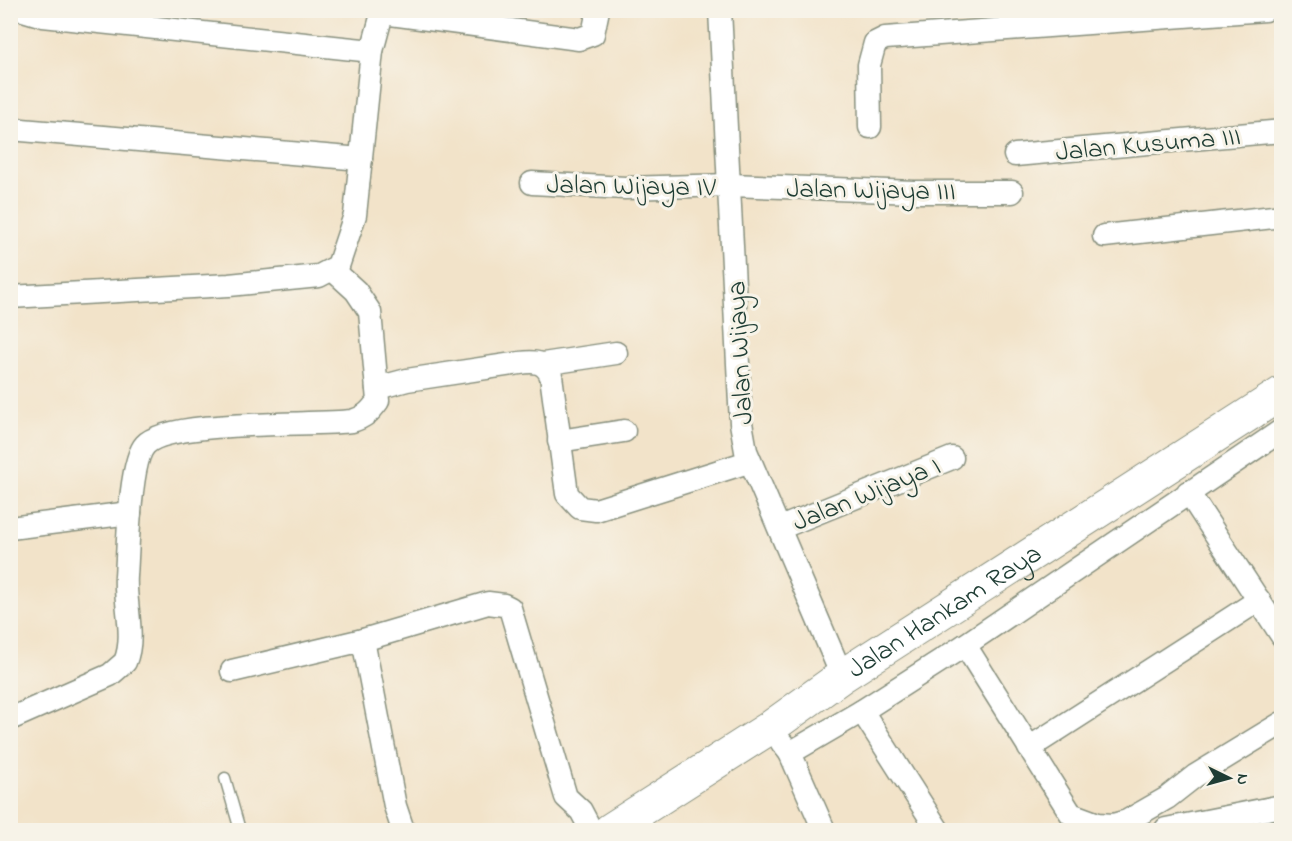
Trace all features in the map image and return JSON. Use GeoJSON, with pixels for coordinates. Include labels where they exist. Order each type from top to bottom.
{"type":"FeatureCollection","features":[{"type":"Feature","properties":{"kind":"main road","name":"Jalan Hankam Raya"},"geometry":{"type":"LineString","coordinates":[[610,831],[771,727],[842,676],[1281,393]]}},
{"type":"Feature","properties":{"kind":"street"},"geometry":{"type":"LineString","coordinates":[[23,10],[43,16],[372,51]]}},
{"type":"Feature","properties":{"kind":"street"},"geometry":{"type":"LineString","coordinates":[[10,297],[228,285],[319,276],[333,270],[342,258],[355,215],[372,51],[383,12],[579,39],[593,34],[598,10]]}},
{"type":"Feature","properties":{"kind":"street","name":"Jalan Wijaya"},"geometry":{"type":"LineString","coordinates":[[720,10],[741,423],[748,462],[780,528],[842,676]]}},
{"type":"Feature","properties":{"kind":"street"},"geometry":{"type":"LineString","coordinates":[[870,127],[869,65],[875,43],[885,38],[1265,10]]}},
{"type":"Feature","properties":{"kind":"street"},"geometry":{"type":"LineString","coordinates":[[1280,10],[1281,19]]}},
{"type":"Feature","properties":{"kind":"street"},"geometry":{"type":"LineString","coordinates":[[10,129],[361,159]]}},
{"type":"Feature","properties":{"kind":"street","name":"Jalan Kusuma III"},"geometry":{"type":"LineString","coordinates":[[1015,155],[1281,131]]}},
{"type":"Feature","properties":{"kind":"street","name":"Jalan Wijaya IV"},"geometry":{"type":"LineString","coordinates":[[532,183],[624,188],[730,186]]}},
{"type":"Feature","properties":{"kind":"street","name":"Jalan Wijaya III"},"geometry":{"type":"LineString","coordinates":[[730,186],[1012,192]]}},
{"type":"Feature","properties":{"kind":"street"},"geometry":{"type":"LineString","coordinates":[[1104,236],[1281,216]]}},
{"type":"Feature","properties":{"kind":"street"},"geometry":{"type":"LineString","coordinates":[[10,720],[110,675],[125,662],[129,645],[126,580],[130,513],[144,445],[160,435],[256,423],[352,422],[365,417],[373,408],[378,401],[370,312],[356,291],[333,270]]}},
{"type":"Feature","properties":{"kind":"street"},"geometry":{"type":"LineString","coordinates":[[377,388],[407,380],[520,363],[534,361],[543,364],[616,353]]}},
{"type":"Feature","properties":{"kind":"street"},"geometry":{"type":"LineString","coordinates":[[543,364],[551,376],[567,494],[572,502],[596,510],[748,462]]}},
{"type":"Feature","properties":{"kind":"street"},"geometry":{"type":"LineString","coordinates":[[790,753],[862,711],[965,645],[1281,430]]}},
{"type":"Feature","properties":{"kind":"street"},"geometry":{"type":"LineString","coordinates":[[559,441],[624,431]]}},
{"type":"Feature","properties":{"kind":"street","name":"Jalan Wijaya I"},"geometry":{"type":"LineString","coordinates":[[780,528],[952,458]]}},
{"type":"Feature","properties":{"kind":"street"},"geometry":{"type":"LineString","coordinates":[[1188,492],[1281,636]]}},
{"type":"Feature","properties":{"kind":"street"},"geometry":{"type":"LineString","coordinates":[[10,528],[130,513]]}},
{"type":"Feature","properties":{"kind":"street"},"geometry":{"type":"LineString","coordinates":[[1029,748],[1259,600]]}},
{"type":"Feature","properties":{"kind":"street"},"geometry":{"type":"LineString","coordinates":[[232,671],[363,640],[488,603],[504,604],[510,608],[566,797],[581,811],[591,831]]}},
{"type":"Feature","properties":{"kind":"street"},"geometry":{"type":"LineString","coordinates":[[363,640],[394,806],[403,831]]}},
{"type":"Feature","properties":{"kind":"street"},"geometry":{"type":"LineString","coordinates":[[965,645],[1071,814],[1083,819],[1113,825],[1127,821],[1281,723]]}},
{"type":"Feature","properties":{"kind":"street"},"geometry":{"type":"LineString","coordinates":[[862,711],[938,831]]}},
{"type":"Feature","properties":{"kind":"street"},"geometry":{"type":"LineString","coordinates":[[771,727],[790,753],[824,831]]}},
{"type":"Feature","properties":{"kind":"street"},"geometry":{"type":"LineString","coordinates":[[1160,801],[1167,830],[1281,806]]}},
{"type":"Feature","properties":{"kind":"lane"},"geometry":{"type":"LineString","coordinates":[[225,778],[240,831]]}}]}
